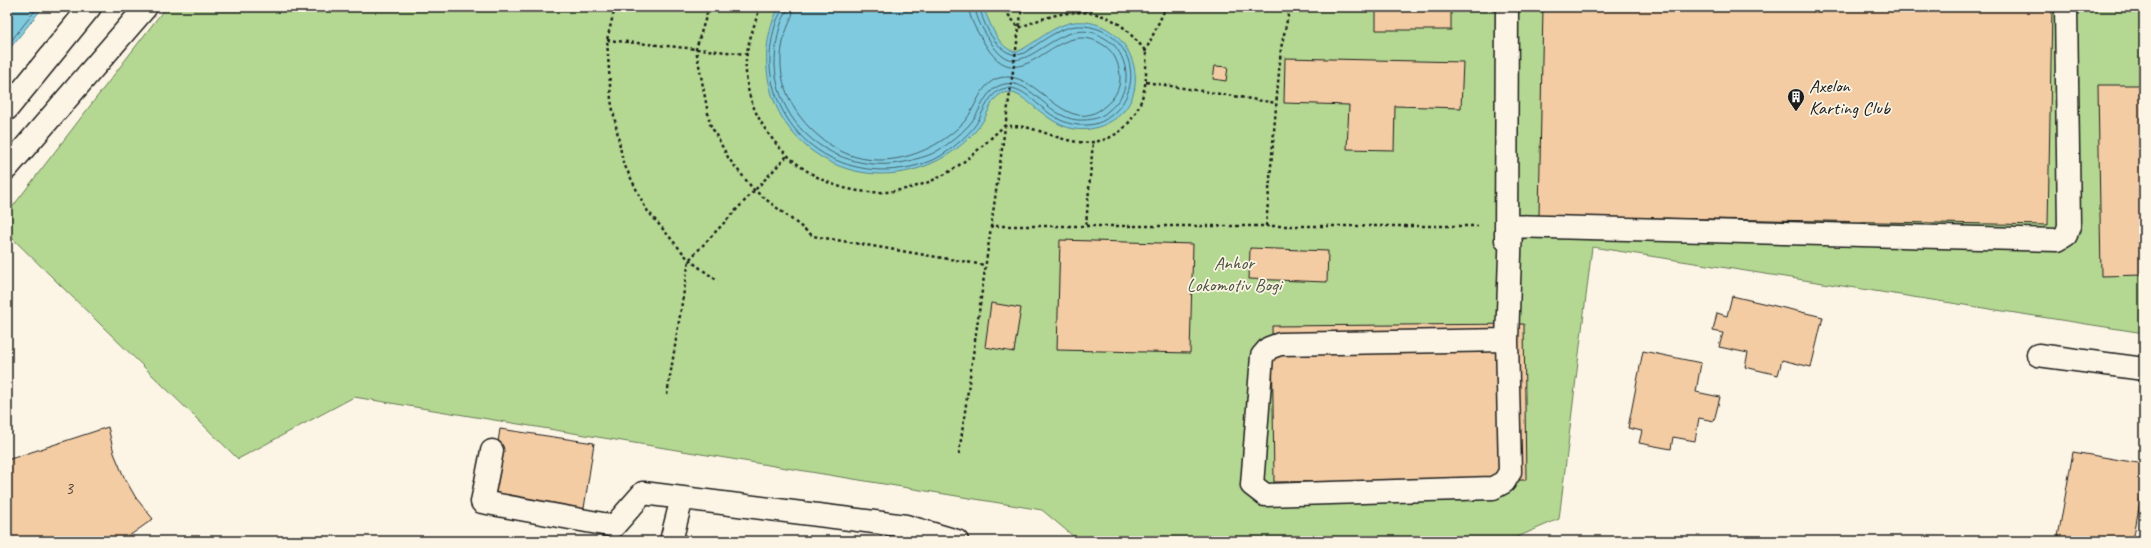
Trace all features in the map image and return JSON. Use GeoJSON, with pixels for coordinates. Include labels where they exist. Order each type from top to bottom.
{"type":"FeatureCollection","features":[{"type":"Feature","properties":{"kind":"street"},"geometry":{"type":"LineString","coordinates":[[7,109],[90,7]]}},
{"type":"Feature","properties":{"kind":"street"},"geometry":{"type":"LineString","coordinates":[[7,168],[146,7]]}},
{"type":"Feature","properties":{"kind":"street"},"geometry":{"type":"LineString","coordinates":[[1505,332],[1280,344],[1269,348],[1262,356],[1252,485],[1265,496],[1493,488],[1504,482],[1510,472],[1505,332],[1509,226],[1507,7]]}},
{"type":"Feature","properties":{"kind":"street"},"geometry":{"type":"LineString","coordinates":[[1509,226],[2058,240],[2066,235],[2068,226],[2066,7]]}},
{"type":"Feature","properties":{"kind":"street"},"geometry":{"type":"LineString","coordinates":[[2038,355],[2144,369]]}},
{"type":"Feature","properties":{"kind":"street"},"geometry":{"type":"LineString","coordinates":[[492,451],[482,502],[614,526],[643,493],[906,526],[957,541]]}},
{"type":"Feature","properties":{"kind":"street"},"geometry":{"type":"LineString","coordinates":[[671,541],[682,498]]}},
{"type":"Feature","properties":{"kind":"path"},"geometry":{"type":"LineString","coordinates":[[615,7],[607,40],[611,100],[623,162],[646,209],[689,260],[718,281]]}},
{"type":"Feature","properties":{"kind":"path"},"geometry":{"type":"LineString","coordinates":[[709,7],[696,49],[710,124],[729,159],[754,190],[813,236],[985,265]]}},
{"type":"Feature","properties":{"kind":"path"},"geometry":{"type":"LineString","coordinates":[[760,7],[747,54],[746,72],[756,115],[766,133],[797,166],[818,179],[838,187],[860,192],[898,190],[927,183],[947,173],[968,159],[1004,126],[1025,127],[1068,141],[1093,142],[1116,135],[1134,117],[1144,97],[1146,82],[1145,52],[1166,7]]}},
{"type":"Feature","properties":{"kind":"path"},"geometry":{"type":"LineString","coordinates":[[1002,7],[1019,28]]}},
{"type":"Feature","properties":{"kind":"path"},"geometry":{"type":"LineString","coordinates":[[959,454],[1004,126],[1022,7]]}},
{"type":"Feature","properties":{"kind":"path"},"geometry":{"type":"LineString","coordinates":[[1266,226],[1281,48],[1290,7]]}},
{"type":"Feature","properties":{"kind":"path"},"geometry":{"type":"LineString","coordinates":[[1019,28],[1042,17],[1062,14],[1080,12],[1107,16],[1128,31],[1145,52]]}},
{"type":"Feature","properties":{"kind":"path"},"geometry":{"type":"LineString","coordinates":[[607,40],[747,54]]}},
{"type":"Feature","properties":{"kind":"path"},"geometry":{"type":"LineString","coordinates":[[1146,82],[1276,103]]}},
{"type":"Feature","properties":{"kind":"path"},"geometry":{"type":"LineString","coordinates":[[1086,226],[1093,142]]}},
{"type":"Feature","properties":{"kind":"path"},"geometry":{"type":"LineString","coordinates":[[667,395],[689,260],[787,156]]}},
{"type":"Feature","properties":{"kind":"path"},"geometry":{"type":"LineString","coordinates":[[990,226],[1509,226]]}},
{"type":"Feature","properties":{"kind":"green space","name":"Anhor Lokomotiv Bogi"},"geometry":{"type":"Polygon","coordinates":[[[166,7],[2144,7],[2144,333],[1592,247],[1559,519],[1508,541],[1148,541],[1073,536],[1042,510],[354,397],[238,459],[7,233],[7,214],[166,7]]]}},
{"type":"Feature","properties":{"kind":"water"},"geometry":{"type":"Polygon","coordinates":[[[7,7],[43,7],[7,52],[7,7]]]}},
{"type":"Feature","properties":{"kind":"water"},"geometry":{"type":"Polygon","coordinates":[[[779,7],[983,7],[1000,41],[1010,50],[1017,52],[1052,30],[1066,24],[1074,22],[1094,24],[1111,32],[1124,44],[1132,60],[1135,78],[1133,95],[1124,111],[1108,123],[1088,129],[1071,128],[1057,123],[1021,97],[1011,93],[1001,94],[992,102],[976,131],[967,140],[945,156],[922,167],[897,173],[872,174],[848,169],[825,159],[804,144],[786,124],[778,111],[769,82],[767,51],[773,21],[779,7]]]}},
{"type":"Feature","properties":{"kind":"building"},"geometry":{"type":"Polygon","coordinates":[[[1376,7],[1451,7],[1451,30],[1376,30],[1376,7]]]}},
{"type":"Feature","properties":{"kind":"building","name":"Axelon Karting Club"},"geometry":{"type":"Polygon","coordinates":[[[1543,7],[2052,7],[2048,225],[1539,216],[1543,7]]]}},
{"type":"Feature","properties":{"kind":"building"},"geometry":{"type":"Polygon","coordinates":[[[1285,58],[1463,62],[1461,108],[1395,106],[1394,150],[1347,149],[1349,105],[1284,103],[1285,58]]]}},
{"type":"Feature","properties":{"kind":"building"},"geometry":{"type":"Polygon","coordinates":[[[1215,66],[1228,67],[1226,81],[1213,79],[1215,66]]]}},
{"type":"Feature","properties":{"kind":"building"},"geometry":{"type":"Polygon","coordinates":[[[2098,85],[2144,85],[2144,275],[2101,276],[2098,85]]]}},
{"type":"Feature","properties":{"kind":"building"},"geometry":{"type":"Polygon","coordinates":[[[1060,240],[1193,244],[1190,353],[1057,350],[1060,240]]]}},
{"type":"Feature","properties":{"kind":"building"},"geometry":{"type":"Polygon","coordinates":[[[1250,248],[1328,251],[1327,282],[1249,279],[1250,248]]]}},
{"type":"Feature","properties":{"kind":"building"},"geometry":{"type":"Polygon","coordinates":[[[1732,296],[1823,317],[1811,367],[1782,360],[1778,375],[1745,367],[1748,353],[1719,347],[1723,333],[1713,331],[1717,313],[1727,316],[1732,296]]]}},
{"type":"Feature","properties":{"kind":"building"},"geometry":{"type":"Polygon","coordinates":[[[991,303],[1021,308],[1014,352],[985,347],[991,303]]]}},
{"type":"Feature","properties":{"kind":"building"},"geometry":{"type":"Polygon","coordinates":[[[1524,324],[1526,480],[1274,482],[1272,326],[1524,324]]]}},
{"type":"Feature","properties":{"kind":"building"},"geometry":{"type":"Polygon","coordinates":[[[1643,351],[1701,363],[1696,392],[1720,397],[1714,421],[1699,418],[1695,441],[1673,437],[1671,449],[1639,443],[1642,431],[1628,428],[1643,351]]]}},
{"type":"Feature","properties":{"kind":"building"},"geometry":{"type":"Polygon","coordinates":[[[108,427],[114,453],[124,477],[136,498],[153,519],[122,541],[7,541],[7,460],[108,427]]]}},
{"type":"Feature","properties":{"kind":"building"},"geometry":{"type":"Polygon","coordinates":[[[500,429],[594,443],[583,515],[489,501],[500,429]]]}},
{"type":"Feature","properties":{"kind":"building"},"geometry":{"type":"Polygon","coordinates":[[[2073,452],[2144,464],[2144,479],[2133,541],[2081,541],[2058,537],[2073,452]]]}},
{"type":"Feature","properties":{"kind":"place","name":"Axelon Karting Club"},"geometry":{"type":"Point","coordinates":[1796,112]}}]}
